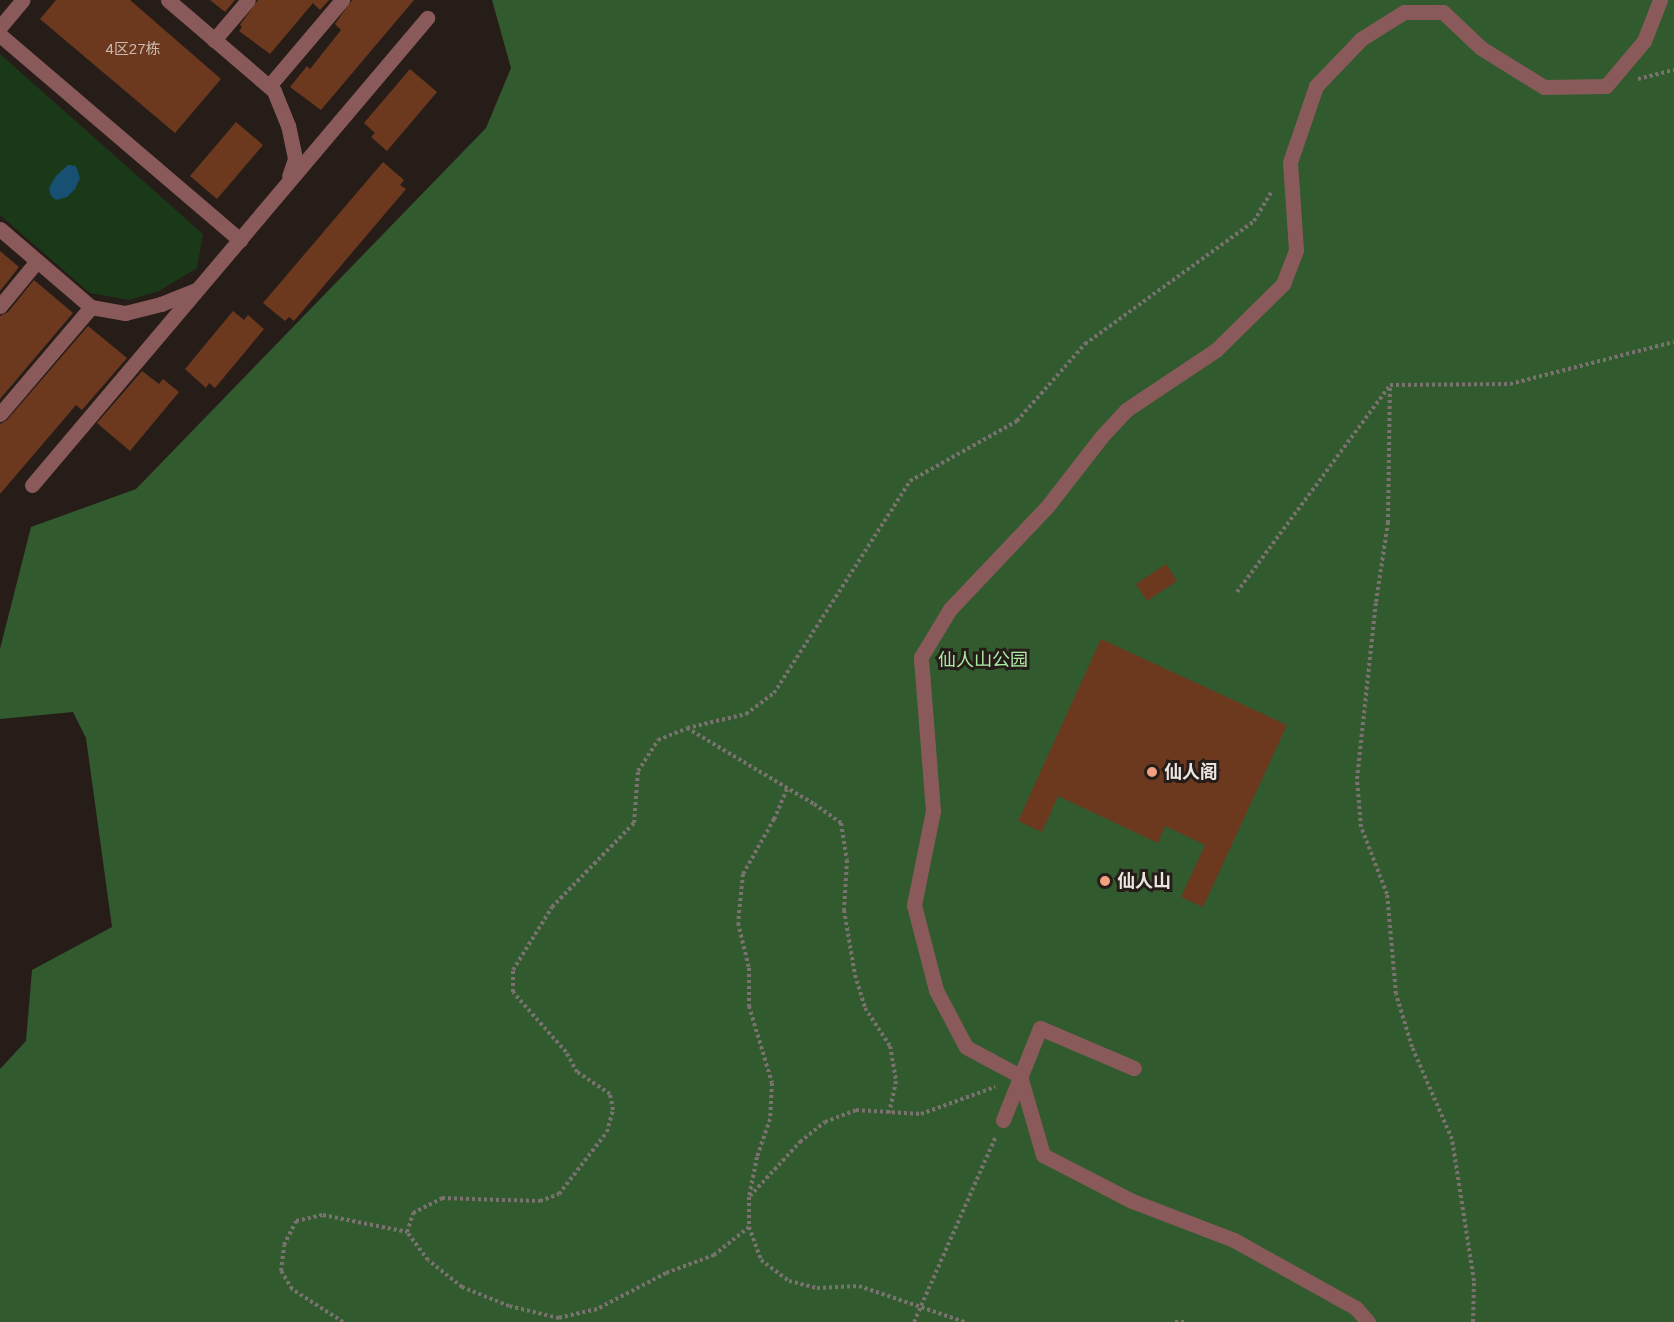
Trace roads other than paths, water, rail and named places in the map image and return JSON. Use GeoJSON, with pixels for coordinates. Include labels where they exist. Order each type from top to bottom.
{"type":"FeatureCollection","features":[{"type":"Feature","properties":{"kind":"lane"},"geometry":{"type":"LineString","coordinates":[[0,27],[23,0]]}},
{"type":"Feature","properties":{"kind":"lane"},"geometry":{"type":"LineString","coordinates":[[168,0],[274,91],[288,125],[296,159],[284,187]]}},
{"type":"Feature","properties":{"kind":"lane"},"geometry":{"type":"LineString","coordinates":[[214,40],[248,0]]}},
{"type":"Feature","properties":{"kind":"lane"},"geometry":{"type":"LineString","coordinates":[[269,86],[342,0]]}},
{"type":"Feature","properties":{"kind":"lane"},"geometry":{"type":"LineString","coordinates":[[1368,1322],[1356,1308],[1234,1240],[1132,1201],[1043,1155],[1020,1076],[966,1047],[936,990],[914,905],[933,811],[921,657],[950,609],[1046,508],[1102,436],[1126,410],[1216,350],[1283,284],[1296,250],[1290,162],[1316,86],[1361,39],[1404,12],[1443,12],[1481,48],[1544,87],[1606,86],[1644,41],[1660,0]]}},
{"type":"Feature","properties":{"kind":"lane"},"geometry":{"type":"LineString","coordinates":[[32,485],[427,18]]}},
{"type":"Feature","properties":{"kind":"lane"},"geometry":{"type":"LineString","coordinates":[[0,35],[240,240]]}},
{"type":"Feature","properties":{"kind":"lane"},"geometry":{"type":"LineString","coordinates":[[0,230],[91,307],[125,313],[161,304],[198,288]]}},
{"type":"Feature","properties":{"kind":"lane"},"geometry":{"type":"LineString","coordinates":[[0,306],[37,261]]}},
{"type":"Feature","properties":{"kind":"lane"},"geometry":{"type":"LineString","coordinates":[[0,414],[91,307]]}},
{"type":"Feature","properties":{"kind":"lane"},"geometry":{"type":"LineString","coordinates":[[1003,1120],[1040,1028],[1134,1068]]}},
{"type":"Feature","properties":{"kind":"water"},"geometry":{"type":"Polygon","coordinates":[[[68,165],[76,166],[80,178],[75,189],[67,197],[56,200],[51,196],[49,188],[56,176],[68,165]]]}},
{"type":"Feature","properties":{"kind":"place","name":"仙人阁"},"geometry":{"type":"Point","coordinates":[1152,772]}},
{"type":"Feature","properties":{"kind":"place","name":"仙人山"},"geometry":{"type":"Point","coordinates":[1105,881]}},
{"type":"Feature","properties":{"kind":"park label","name":"仙人山公园"},"geometry":{"type":"Point","coordinates":[983,660]}}]}
